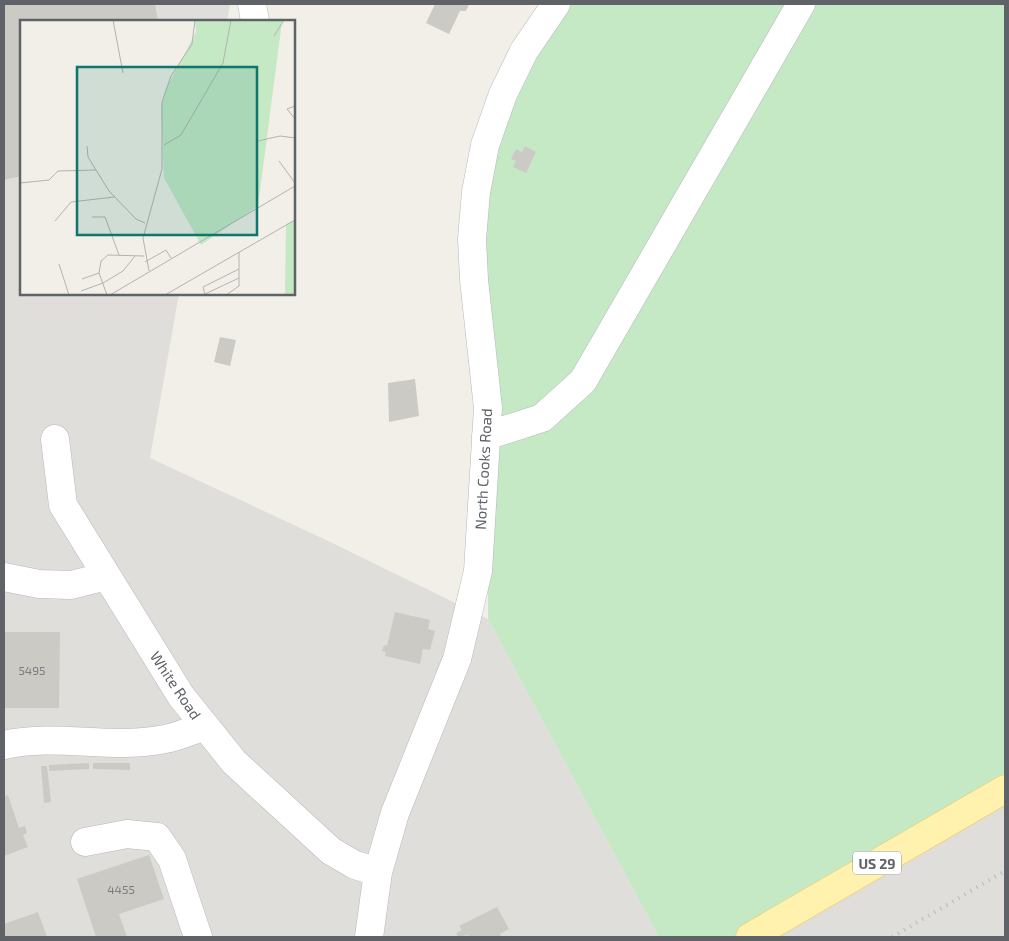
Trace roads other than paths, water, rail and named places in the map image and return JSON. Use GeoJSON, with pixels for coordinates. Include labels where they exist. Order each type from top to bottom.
{"type":"FeatureCollection","features":[{"type":"Feature","properties":{"kind":"main road","name":"US 29"},"geometry":{"type":"LineString","coordinates":[[750,937],[1005,789]]}},
{"type":"Feature","properties":{"kind":"street"},"geometry":{"type":"LineString","coordinates":[[252,4],[255,20]]}},
{"type":"Feature","properties":{"kind":"street","name":"North Cooks Road"},"geometry":{"type":"LineString","coordinates":[[369,937],[378,872],[395,813],[457,659],[478,571],[488,408],[473,272],[472,239],[476,192],[486,145],[503,94],[524,51],[556,4]]}},
{"type":"Feature","properties":{"kind":"street"},"geometry":{"type":"LineString","coordinates":[[486,436],[542,418],[583,381],[801,4]]}},
{"type":"Feature","properties":{"kind":"street","name":"White Road"},"geometry":{"type":"LineString","coordinates":[[55,439],[63,505],[181,696],[234,762],[330,851],[355,865],[378,872]]}},
{"type":"Feature","properties":{"kind":"street"},"geometry":{"type":"LineString","coordinates":[[4,577],[39,584],[71,585],[107,576]]}},
{"type":"Feature","properties":{"kind":"street"},"geometry":{"type":"LineString","coordinates":[[4,745],[46,740],[122,742],[165,740],[205,726]]}},
{"type":"Feature","properties":{"kind":"street"},"geometry":{"type":"LineString","coordinates":[[85,842],[127,834],[157,837],[172,859],[198,937]]}},
{"type":"Feature","properties":{"kind":"railway"},"geometry":{"type":"LineString","coordinates":[[892,937],[1005,871]]}}]}
